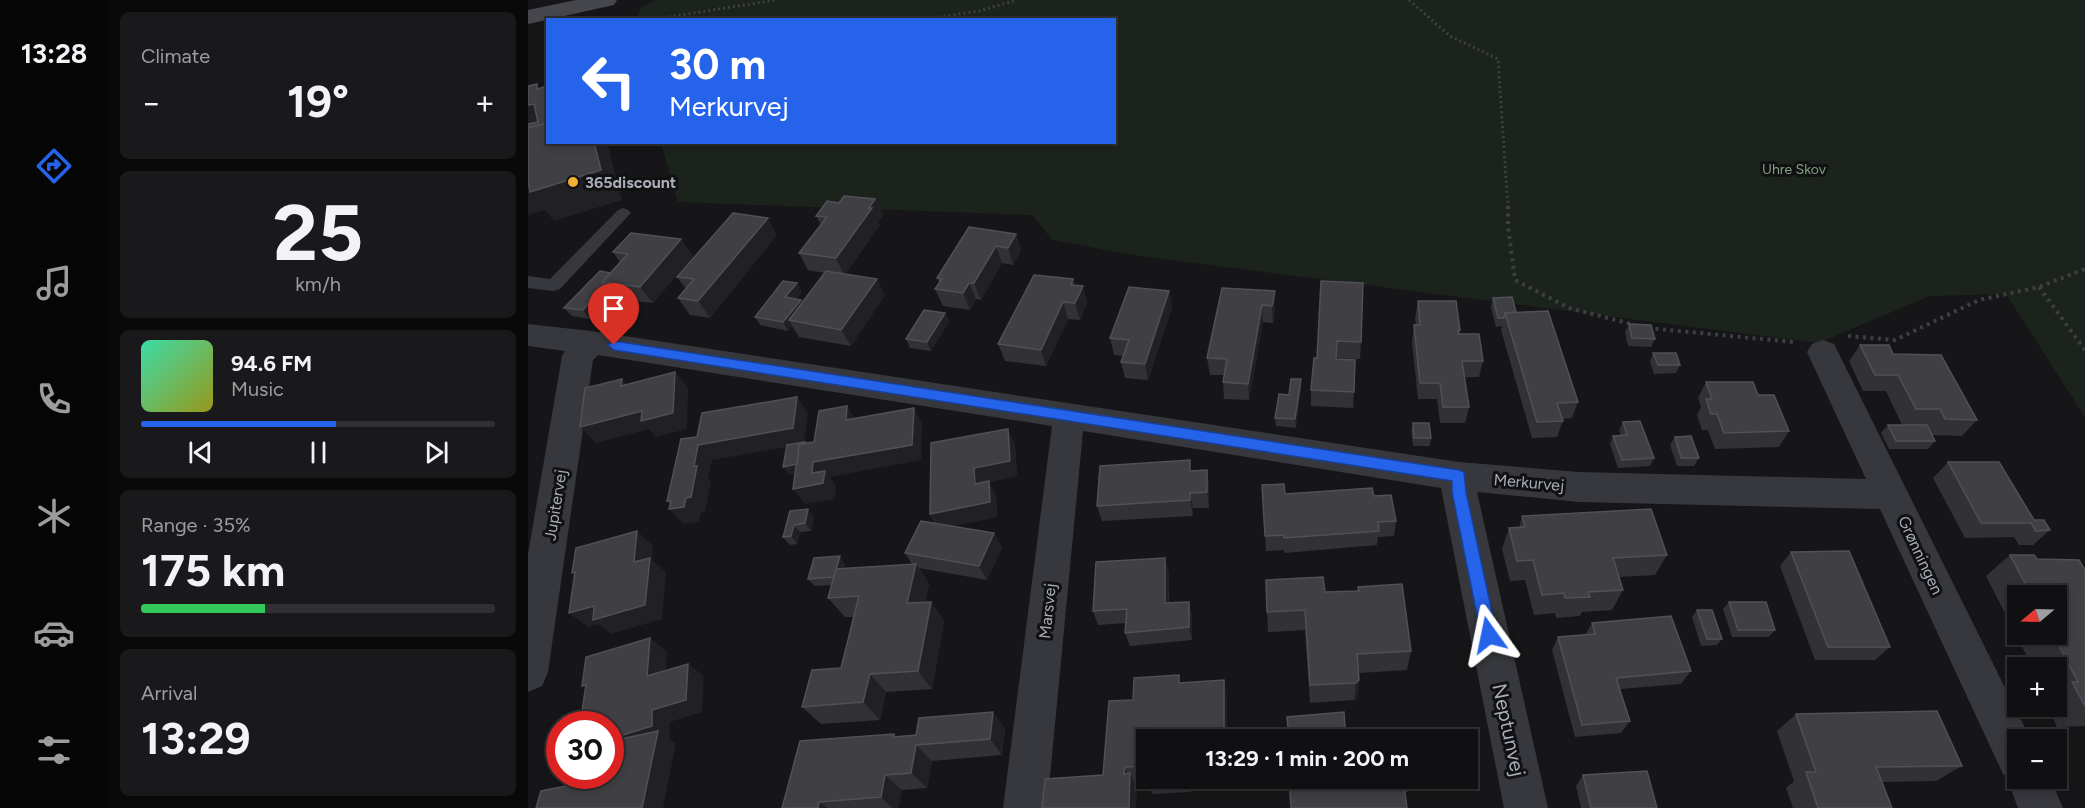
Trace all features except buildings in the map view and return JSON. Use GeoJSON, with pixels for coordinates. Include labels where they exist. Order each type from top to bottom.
{"type":"FeatureCollection","features":[{"type":"Feature","properties":{"kind":"main road"},"geometry":{"type":"LineString","coordinates":[[528,17],[606,0]]}},
{"type":"Feature","properties":{"kind":"street","name":"Merkurvej"},"geometry":{"type":"LineString","coordinates":[[528,334],[1073,415],[1459,476],[1579,487],[1892,494]]}},
{"type":"Feature","properties":{"kind":"street","name":"Jupitervej"},"geometry":{"type":"LineString","coordinates":[[528,672],[578,356],[591,342]]}},
{"type":"Feature","properties":{"kind":"street","name":"Grønningen"},"geometry":{"type":"LineString","coordinates":[[1822,344],[2007,736]]}},
{"type":"Feature","properties":{"kind":"street","name":"Marsvej"},"geometry":{"type":"LineString","coordinates":[[1025,808],[1066,432],[1073,415]]}},
{"type":"Feature","properties":{"kind":"street","name":"Neptunvej"},"geometry":{"type":"LineString","coordinates":[[1459,476],[1459,492],[1526,808]]}},
{"type":"Feature","properties":{"kind":"street"},"geometry":{"type":"LineString","coordinates":[[2032,789],[2041,808]]}},
{"type":"Feature","properties":{"kind":"lane"},"geometry":{"type":"LineString","coordinates":[[528,282],[554,285],[623,213]]}},
{"type":"Feature","properties":{"kind":"path"},"geometry":{"type":"LineString","coordinates":[[659,18],[776,0]]}},
{"type":"Feature","properties":{"kind":"path"},"geometry":{"type":"LineString","coordinates":[[932,18],[979,11],[1017,0]]}},
{"type":"Feature","properties":{"kind":"path"},"geometry":{"type":"LineString","coordinates":[[1409,0],[1450,36],[1498,59],[1508,187],[1508,227],[1515,280],[1569,308],[1655,330],[1822,344],[1854,335],[1895,340],[1979,300],[2039,287],[2085,269]]}},
{"type":"Feature","properties":{"kind":"path"},"geometry":{"type":"LineString","coordinates":[[2039,287],[2085,350]]}},
{"type":"Feature","properties":{"kind":"green space","name":"Uhre Skov"},"geometry":{"type":"Polygon","coordinates":[[[657,0],[2085,0],[2085,417],[2006,294],[1930,296],[1818,343],[1139,256],[1052,240],[1033,215],[678,202],[661,144],[1116,144],[1116,18],[637,18],[642,6],[657,0]]]}},
{"type":"Feature","properties":{"kind":"place","name":"365discount"},"geometry":{"type":"Point","coordinates":[573,182]}},
{"type":"Feature","properties":{"kind":"route"},"geometry":{"type":"LineString","coordinates":[[614,345],[1459,476],[1459,492],[1489,635]]}}]}
